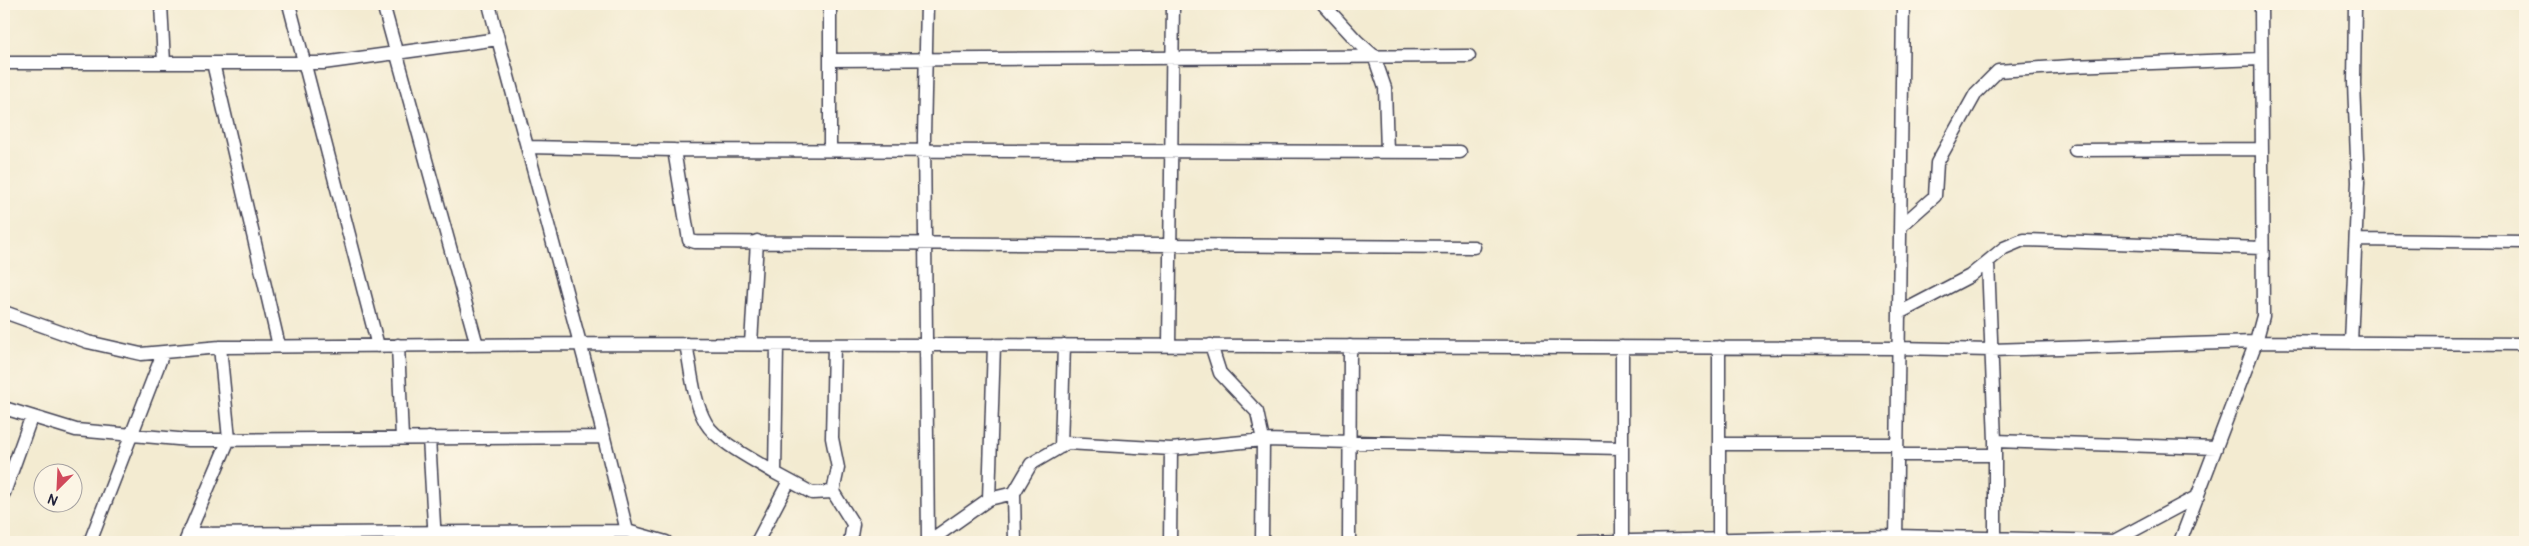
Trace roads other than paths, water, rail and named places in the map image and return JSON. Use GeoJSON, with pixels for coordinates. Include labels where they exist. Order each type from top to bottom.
{"type":"FeatureCollection","features":[{"type":"Feature","properties":{"kind":"street"},"geometry":{"type":"LineString","coordinates":[[161,4],[164,63]]}},
{"type":"Feature","properties":{"kind":"street"},"geometry":{"type":"LineString","coordinates":[[289,4],[306,63],[378,346]]}},
{"type":"Feature","properties":{"kind":"street"},"geometry":{"type":"LineString","coordinates":[[383,4],[477,345]]}},
{"type":"Feature","properties":{"kind":"street"},"geometry":{"type":"LineString","coordinates":[[489,4],[580,344],[627,531]]}},
{"type":"Feature","properties":{"kind":"street"},"geometry":{"type":"LineString","coordinates":[[830,4],[830,150]]}},
{"type":"Feature","properties":{"kind":"street"},"geometry":{"type":"LineString","coordinates":[[927,4],[924,150],[928,542]]}},
{"type":"Feature","properties":{"kind":"street"},"geometry":{"type":"LineString","coordinates":[[1169,345],[1173,4]]}},
{"type":"Feature","properties":{"kind":"street"},"geometry":{"type":"LineString","coordinates":[[1323,4],[1356,41],[1374,56],[1385,88],[1387,152]]}},
{"type":"Feature","properties":{"kind":"street"},"geometry":{"type":"LineString","coordinates":[[1895,539],[1903,4]]}},
{"type":"Feature","properties":{"kind":"street"},"geometry":{"type":"LineString","coordinates":[[2180,542],[2256,342],[2263,316],[2261,4]]}},
{"type":"Feature","properties":{"kind":"street"},"geometry":{"type":"LineString","coordinates":[[2352,343],[2358,182],[2354,82],[2356,4]]}},
{"type":"Feature","properties":{"kind":"street"},"geometry":{"type":"LineString","coordinates":[[4,63],[323,63],[498,39]]}},
{"type":"Feature","properties":{"kind":"street"},"geometry":{"type":"LineString","coordinates":[[830,60],[1469,56]]}},
{"type":"Feature","properties":{"kind":"street"},"geometry":{"type":"LineString","coordinates":[[1900,227],[1934,196],[1937,163],[1976,94],[1998,71],[2071,66],[2261,60]]}},
{"type":"Feature","properties":{"kind":"street"},"geometry":{"type":"LineString","coordinates":[[213,63],[279,346]]}},
{"type":"Feature","properties":{"kind":"street"},"geometry":{"type":"LineString","coordinates":[[527,147],[674,150],[1460,152]]}},
{"type":"Feature","properties":{"kind":"street"},"geometry":{"type":"LineString","coordinates":[[2075,150],[2261,149]]}},
{"type":"Feature","properties":{"kind":"street"},"geometry":{"type":"LineString","coordinates":[[674,150],[690,240],[695,242],[1474,247]]}},
{"type":"Feature","properties":{"kind":"street"},"geometry":{"type":"LineString","coordinates":[[1899,313],[1970,276],[2004,248],[2023,240],[2262,248]]}},
{"type":"Feature","properties":{"kind":"street"},"geometry":{"type":"LineString","coordinates":[[2356,240],[2525,242]]}},
{"type":"Feature","properties":{"kind":"street"},"geometry":{"type":"LineString","coordinates":[[751,344],[757,241]]}},
{"type":"Feature","properties":{"kind":"street"},"geometry":{"type":"LineString","coordinates":[[1988,262],[1995,441],[1995,540]]}},
{"type":"Feature","properties":{"kind":"street"},"geometry":{"type":"LineString","coordinates":[[4,312],[88,342],[141,354],[220,347],[580,344],[1719,347],[1991,350],[2256,342],[2525,344]]}},
{"type":"Feature","properties":{"kind":"street"},"geometry":{"type":"LineString","coordinates":[[686,344],[696,397],[706,423],[716,435],[775,473],[812,493],[833,492]]}},
{"type":"Feature","properties":{"kind":"street"},"geometry":{"type":"LineString","coordinates":[[775,473],[777,344]]}},
{"type":"Feature","properties":{"kind":"street"},"geometry":{"type":"LineString","coordinates":[[834,345],[832,438],[838,468],[833,492],[853,524],[850,542]]}},
{"type":"Feature","properties":{"kind":"street"},"geometry":{"type":"LineString","coordinates":[[988,499],[994,345]]}},
{"type":"Feature","properties":{"kind":"street"},"geometry":{"type":"LineString","coordinates":[[1061,447],[1064,345]]}},
{"type":"Feature","properties":{"kind":"street"},"geometry":{"type":"LineString","coordinates":[[1211,345],[1220,373],[1257,412],[1263,440],[1262,542]]}},
{"type":"Feature","properties":{"kind":"street"},"geometry":{"type":"LineString","coordinates":[[398,346],[402,438]]}},
{"type":"Feature","properties":{"kind":"street"},"geometry":{"type":"LineString","coordinates":[[1350,346],[1350,542]]}},
{"type":"Feature","properties":{"kind":"street"},"geometry":{"type":"LineString","coordinates":[[220,347],[228,440],[187,538],[434,538],[551,532],[627,531],[666,542]]}},
{"type":"Feature","properties":{"kind":"street"},"geometry":{"type":"LineString","coordinates":[[1622,347],[1622,542]]}},
{"type":"Feature","properties":{"kind":"street"},"geometry":{"type":"LineString","coordinates":[[1719,347],[1719,540]]}},
{"type":"Feature","properties":{"kind":"street"},"geometry":{"type":"LineString","coordinates":[[90,542],[130,435],[164,353]]}},
{"type":"Feature","properties":{"kind":"street"},"geometry":{"type":"LineString","coordinates":[[4,408],[31,418],[76,430],[189,440],[604,437]]}},
{"type":"Feature","properties":{"kind":"street"},"geometry":{"type":"LineString","coordinates":[[4,493],[31,418]]}},
{"type":"Feature","properties":{"kind":"street"},"geometry":{"type":"LineString","coordinates":[[429,438],[434,538]]}},
{"type":"Feature","properties":{"kind":"street"},"geometry":{"type":"LineString","coordinates":[[1015,542],[1014,493],[1032,464],[1067,444],[1171,449],[1263,440],[1621,448]]}},
{"type":"Feature","properties":{"kind":"street"},"geometry":{"type":"LineString","coordinates":[[1995,441],[2216,448]]}},
{"type":"Feature","properties":{"kind":"street"},"geometry":{"type":"LineString","coordinates":[[1719,444],[1897,449],[1995,455]]}},
{"type":"Feature","properties":{"kind":"street"},"geometry":{"type":"LineString","coordinates":[[1170,542],[1171,449]]}},
{"type":"Feature","properties":{"kind":"street"},"geometry":{"type":"LineString","coordinates":[[757,542],[789,480]]}},
{"type":"Feature","properties":{"kind":"street"},"geometry":{"type":"LineString","coordinates":[[928,542],[988,499],[1014,493]]}},
{"type":"Feature","properties":{"kind":"street"},"geometry":{"type":"LineString","coordinates":[[1580,542],[1895,539],[2114,541],[2198,496]]}},
{"type":"Feature","properties":{"kind":"street"},"geometry":{"type":"LineString","coordinates":[[542,542],[551,532]]}}]}
